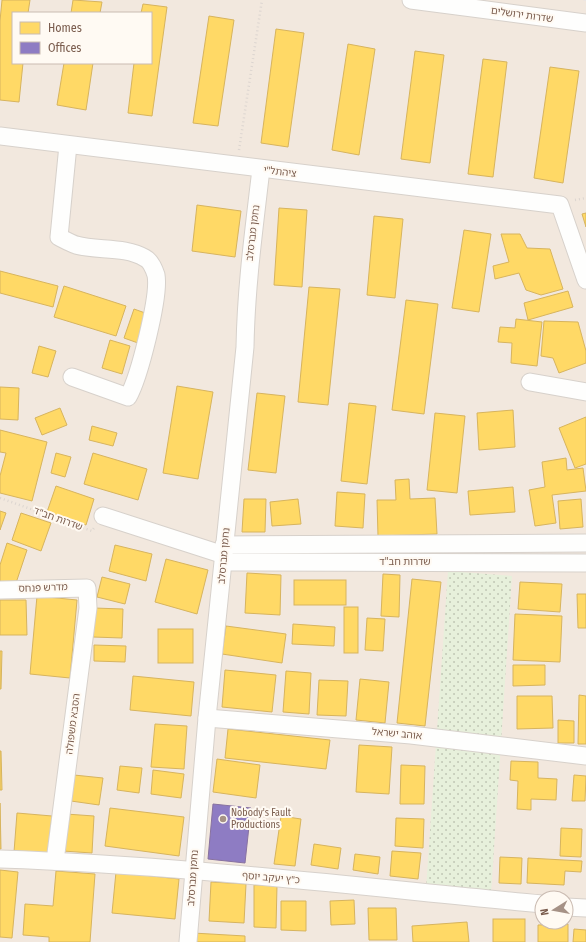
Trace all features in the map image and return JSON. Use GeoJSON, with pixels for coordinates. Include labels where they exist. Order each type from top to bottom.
{"type":"FeatureCollection","features":[{"type":"Feature","properties":{"kind":"street","name":"שדרות ירושלים"},"geometry":{"type":"LineString","coordinates":[[411,0],[586,23]]}},
{"type":"Feature","properties":{"kind":"street","name":"ציהתל\"י"},"geometry":{"type":"LineString","coordinates":[[0,136],[560,205],[586,280]]}},
{"type":"Feature","properties":{"kind":"street"},"geometry":{"type":"LineString","coordinates":[[68,145],[59,237],[75,245],[134,253],[146,258],[152,266],[156,277],[155,292],[145,348],[128,397],[72,377]]}},
{"type":"Feature","properties":{"kind":"street","name":"נחמן מברסלב"},"geometry":{"type":"LineString","coordinates":[[188,942],[207,718],[245,347],[250,262],[261,169]]}},
{"type":"Feature","properties":{"kind":"street"},"geometry":{"type":"LineString","coordinates":[[530,382],[586,392]]}},
{"type":"Feature","properties":{"kind":"street","name":"שדרות חב\"ד"},"geometry":{"type":"LineString","coordinates":[[103,516],[224,554],[586,563]]}},
{"type":"Feature","properties":{"kind":"street","name":"שדרות חב\"ד"},"geometry":{"type":"LineString","coordinates":[[224,554],[586,543]]}},
{"type":"Feature","properties":{"kind":"street","name":"מדרש פנחס"},"geometry":{"type":"LineString","coordinates":[[0,590],[87,588]]}},
{"type":"Feature","properties":{"kind":"street","name":"הסבא משפולה"},"geometry":{"type":"LineString","coordinates":[[55,861],[88,608],[87,588]]}},
{"type":"Feature","properties":{"kind":"street","name":"אוהב ישראל"},"geometry":{"type":"LineString","coordinates":[[207,718],[411,735],[586,756]]}},
{"type":"Feature","properties":{"kind":"street","name":"כ\"ץ יעקב יוסף"},"geometry":{"type":"LineString","coordinates":[[0,859],[55,861],[193,871],[534,903]]}},
{"type":"Feature","properties":{"kind":"street"},"geometry":{"type":"LineString","coordinates":[[574,907],[586,908]]}},
{"type":"Feature","properties":{"kind":"path"},"geometry":{"type":"LineString","coordinates":[[237,166],[262,0]]}},
{"type":"Feature","properties":{"kind":"path","name":"שדרות חב\"ד"},"geometry":{"type":"LineString","coordinates":[[0,498],[92,531],[103,516]]}},
{"type":"Feature","properties":{"kind":"shaded area"},"geometry":{"type":"Polygon","coordinates":[[[0,0],[586,0],[586,942],[0,942],[0,0]]]}},
{"type":"Feature","properties":{"kind":"green space"},"geometry":{"type":"Polygon","coordinates":[[[448,571],[512,576],[491,894],[426,889],[448,571]]]}},
{"type":"Feature","properties":{"kind":"building: Homes"},"geometry":{"type":"Polygon","coordinates":[[[2,0],[30,0],[28,12],[12,12],[12,64],[23,64],[19,102],[0,100],[0,21],[2,0]]]}},
{"type":"Feature","properties":{"kind":"building: Homes"},"geometry":{"type":"Polygon","coordinates":[[[73,0],[102,2],[100,12],[71,12],[73,0]]]}},
{"type":"Feature","properties":{"kind":"building: Homes"},"geometry":{"type":"Polygon","coordinates":[[[143,4],[167,7],[152,116],[128,113],[134,64],[152,64],[152,12],[141,12],[143,4]]]}},
{"type":"Feature","properties":{"kind":"building: Homes"},"geometry":{"type":"Polygon","coordinates":[[[209,16],[234,20],[218,126],[193,123],[209,16]]]}},
{"type":"Feature","properties":{"kind":"building: Homes"},"geometry":{"type":"Polygon","coordinates":[[[276,29],[304,33],[288,147],[261,143],[276,29]]]}},
{"type":"Feature","properties":{"kind":"building: Homes"},"geometry":{"type":"Polygon","coordinates":[[[348,44],[375,49],[359,155],[332,150],[348,44]]]}},
{"type":"Feature","properties":{"kind":"building: Homes"},"geometry":{"type":"Polygon","coordinates":[[[415,51],[444,55],[430,163],[401,159],[415,51]]]}},
{"type":"Feature","properties":{"kind":"building: Homes"},"geometry":{"type":"Polygon","coordinates":[[[483,59],[507,62],[493,177],[468,174],[483,59]]]}},
{"type":"Feature","properties":{"kind":"building: Homes"},"geometry":{"type":"Polygon","coordinates":[[[64,64],[93,64],[86,110],[57,105],[64,64]]]}},
{"type":"Feature","properties":{"kind":"building: Homes"},"geometry":{"type":"Polygon","coordinates":[[[550,67],[579,71],[563,183],[534,178],[550,67]]]}},
{"type":"Feature","properties":{"kind":"building: Homes"},"geometry":{"type":"Polygon","coordinates":[[[197,205],[241,211],[235,257],[192,251],[197,205]]]}},
{"type":"Feature","properties":{"kind":"building: Homes"},"geometry":{"type":"Polygon","coordinates":[[[279,208],[307,210],[302,287],[274,285],[279,208]]]}},
{"type":"Feature","properties":{"kind":"building: Homes"},"geometry":{"type":"Polygon","coordinates":[[[586,213],[586,227],[582,214],[586,213]]]}},
{"type":"Feature","properties":{"kind":"building: Homes"},"geometry":{"type":"Polygon","coordinates":[[[374,216],[403,219],[395,298],[367,295],[374,216]]]}},
{"type":"Feature","properties":{"kind":"building: Homes"},"geometry":{"type":"Polygon","coordinates":[[[464,230],[491,234],[479,312],[452,308],[464,230]]]}},
{"type":"Feature","properties":{"kind":"building: Homes"},"geometry":{"type":"Polygon","coordinates":[[[501,234],[520,234],[527,248],[550,249],[563,289],[541,295],[526,290],[519,273],[495,279],[493,266],[509,262],[501,234]]]}},
{"type":"Feature","properties":{"kind":"building: Homes"},"geometry":{"type":"Polygon","coordinates":[[[0,271],[58,286],[53,307],[0,293],[0,271]]]}},
{"type":"Feature","properties":{"kind":"building: Homes"},"geometry":{"type":"Polygon","coordinates":[[[64,286],[126,306],[116,336],[54,317],[64,286]]]}},
{"type":"Feature","properties":{"kind":"building: Homes"},"geometry":{"type":"Polygon","coordinates":[[[309,287],[340,289],[328,405],[298,402],[309,287]]]}},
{"type":"Feature","properties":{"kind":"building: Homes"},"geometry":{"type":"Polygon","coordinates":[[[568,291],[573,307],[528,320],[524,303],[568,291]]]}},
{"type":"Feature","properties":{"kind":"building: Homes"},"geometry":{"type":"Polygon","coordinates":[[[406,300],[438,304],[424,414],[392,410],[406,300]]]}},
{"type":"Feature","properties":{"kind":"building: Homes"},"geometry":{"type":"Polygon","coordinates":[[[134,309],[148,314],[138,343],[124,338],[134,309]]]}},
{"type":"Feature","properties":{"kind":"building: Homes"},"geometry":{"type":"Polygon","coordinates":[[[516,319],[542,322],[537,366],[511,363],[512,343],[498,342],[500,327],[515,328],[516,319]]]}},
{"type":"Feature","properties":{"kind":"building: Homes"},"geometry":{"type":"Polygon","coordinates":[[[544,321],[578,322],[586,351],[586,363],[559,373],[553,358],[541,356],[544,321]]]}},
{"type":"Feature","properties":{"kind":"building: Homes"},"geometry":{"type":"Polygon","coordinates":[[[110,340],[130,346],[122,374],[102,368],[110,340]]]}},
{"type":"Feature","properties":{"kind":"building: Homes"},"geometry":{"type":"Polygon","coordinates":[[[39,346],[56,351],[48,377],[32,373],[39,346]]]}},
{"type":"Feature","properties":{"kind":"building: Homes"},"geometry":{"type":"Polygon","coordinates":[[[177,386],[213,392],[198,479],[163,473],[177,386]]]}},
{"type":"Feature","properties":{"kind":"building: Homes"},"geometry":{"type":"Polygon","coordinates":[[[0,387],[19,388],[18,420],[0,419],[0,387]]]}},
{"type":"Feature","properties":{"kind":"building: Homes"},"geometry":{"type":"Polygon","coordinates":[[[257,393],[285,396],[276,473],[248,470],[257,393]]]}},
{"type":"Feature","properties":{"kind":"building: Homes"},"geometry":{"type":"Polygon","coordinates":[[[349,403],[376,406],[367,484],[341,481],[349,403]]]}},
{"type":"Feature","properties":{"kind":"building: Homes"},"geometry":{"type":"Polygon","coordinates":[[[60,408],[67,425],[42,435],[35,418],[60,408]]]}},
{"type":"Feature","properties":{"kind":"building: Homes"},"geometry":{"type":"Polygon","coordinates":[[[513,410],[515,447],[479,450],[477,413],[513,410]]]}},
{"type":"Feature","properties":{"kind":"building: Homes"},"geometry":{"type":"Polygon","coordinates":[[[435,413],[465,416],[457,493],[427,490],[435,413]]]}},
{"type":"Feature","properties":{"kind":"building: Homes"},"geometry":{"type":"Polygon","coordinates":[[[586,417],[586,464],[575,468],[559,428],[586,417]]]}},
{"type":"Feature","properties":{"kind":"building: Homes"},"geometry":{"type":"Polygon","coordinates":[[[92,426],[117,433],[113,446],[89,440],[92,426]]]}},
{"type":"Feature","properties":{"kind":"building: Homes"},"geometry":{"type":"Polygon","coordinates":[[[0,430],[47,442],[32,501],[0,493],[0,476],[6,453],[0,452],[0,430]]]}},
{"type":"Feature","properties":{"kind":"building: Homes"},"geometry":{"type":"Polygon","coordinates":[[[56,453],[71,457],[65,477],[51,473],[56,453]]]}},
{"type":"Feature","properties":{"kind":"building: Homes"},"geometry":{"type":"Polygon","coordinates":[[[93,453],[147,469],[138,500],[84,484],[93,453]]]}},
{"type":"Feature","properties":{"kind":"building: Homes"},"geometry":{"type":"Polygon","coordinates":[[[566,458],[567,470],[583,468],[586,491],[552,495],[556,523],[535,526],[529,490],[545,487],[542,462],[566,458]]]}},
{"type":"Feature","properties":{"kind":"building: Homes"},"geometry":{"type":"Polygon","coordinates":[[[409,479],[410,499],[435,498],[437,534],[378,536],[377,500],[396,500],[395,480],[409,479]]]}},
{"type":"Feature","properties":{"kind":"building: Homes"},"geometry":{"type":"Polygon","coordinates":[[[56,486],[94,499],[86,525],[47,512],[56,486]]]}},
{"type":"Feature","properties":{"kind":"building: Homes"},"geometry":{"type":"Polygon","coordinates":[[[513,487],[515,512],[470,515],[468,491],[513,487]]]}},
{"type":"Feature","properties":{"kind":"building: Homes"},"geometry":{"type":"Polygon","coordinates":[[[337,492],[365,494],[363,528],[335,526],[337,492]]]}},
{"type":"Feature","properties":{"kind":"building: Homes"},"geometry":{"type":"Polygon","coordinates":[[[244,499],[266,499],[265,532],[242,532],[244,499]]]}},
{"type":"Feature","properties":{"kind":"building: Homes"},"geometry":{"type":"Polygon","coordinates":[[[298,499],[301,524],[272,526],[270,502],[298,499]]]}},
{"type":"Feature","properties":{"kind":"building: Homes"},"geometry":{"type":"Polygon","coordinates":[[[581,499],[583,527],[560,529],[558,501],[581,499]]]}},
{"type":"Feature","properties":{"kind":"building: Homes"},"geometry":{"type":"Polygon","coordinates":[[[0,511],[6,513],[0,530],[0,511]]]}},
{"type":"Feature","properties":{"kind":"building: Homes"},"geometry":{"type":"Polygon","coordinates":[[[21,513],[51,523],[41,551],[12,540],[21,513]]]}},
{"type":"Feature","properties":{"kind":"building: Homes"},"geometry":{"type":"Polygon","coordinates":[[[7,543],[27,550],[15,586],[0,581],[0,565],[7,543]]]}},
{"type":"Feature","properties":{"kind":"building: Homes"},"geometry":{"type":"Polygon","coordinates":[[[115,545],[152,554],[146,581],[109,571],[115,545]]]}},
{"type":"Feature","properties":{"kind":"building: Homes"},"geometry":{"type":"Polygon","coordinates":[[[166,559],[208,570],[197,614],[155,602],[166,559]]]}},
{"type":"Feature","properties":{"kind":"building: Homes"},"geometry":{"type":"Polygon","coordinates":[[[247,573],[281,575],[280,615],[245,613],[247,573]]]}},
{"type":"Feature","properties":{"kind":"building: Homes"},"geometry":{"type":"Polygon","coordinates":[[[383,574],[400,575],[399,617],[381,616],[383,574]]]}},
{"type":"Feature","properties":{"kind":"building: Homes"},"geometry":{"type":"Polygon","coordinates":[[[102,577],[130,584],[125,604],[97,597],[102,577]]]}},
{"type":"Feature","properties":{"kind":"building: Homes"},"geometry":{"type":"Polygon","coordinates":[[[412,579],[441,582],[425,726],[397,723],[412,579]]]}},
{"type":"Feature","properties":{"kind":"building: Homes"},"geometry":{"type":"Polygon","coordinates":[[[294,580],[346,580],[346,605],[294,605],[294,580]]]}},
{"type":"Feature","properties":{"kind":"building: Homes"},"geometry":{"type":"Polygon","coordinates":[[[520,582],[562,584],[560,612],[518,609],[520,582]]]}},
{"type":"Feature","properties":{"kind":"building: Homes"},"geometry":{"type":"Polygon","coordinates":[[[577,594],[586,594],[586,628],[578,628],[577,594]]]}},
{"type":"Feature","properties":{"kind":"building: Homes"},"geometry":{"type":"Polygon","coordinates":[[[37,596],[77,600],[70,678],[30,674],[37,596]]]}},
{"type":"Feature","properties":{"kind":"building: Homes"},"geometry":{"type":"Polygon","coordinates":[[[0,600],[26,600],[27,635],[0,635],[0,600]]]}},
{"type":"Feature","properties":{"kind":"building: Homes"},"geometry":{"type":"Polygon","coordinates":[[[344,607],[358,607],[358,653],[344,653],[344,607]]]}},
{"type":"Feature","properties":{"kind":"building: Homes"},"geometry":{"type":"Polygon","coordinates":[[[94,608],[123,609],[122,638],[93,637],[94,608]]]}},
{"type":"Feature","properties":{"kind":"building: Homes"},"geometry":{"type":"Polygon","coordinates":[[[515,614],[562,616],[560,662],[513,660],[515,614]]]}},
{"type":"Feature","properties":{"kind":"building: Homes"},"geometry":{"type":"Polygon","coordinates":[[[367,618],[385,619],[383,651],[365,650],[367,618]]]}},
{"type":"Feature","properties":{"kind":"building: Homes"},"geometry":{"type":"Polygon","coordinates":[[[293,624],[335,627],[334,646],[292,644],[293,624]]]}},
{"type":"Feature","properties":{"kind":"building: Homes"},"geometry":{"type":"Polygon","coordinates":[[[226,626],[286,634],[282,663],[222,654],[226,626]]]}},
{"type":"Feature","properties":{"kind":"building: Homes"},"geometry":{"type":"Polygon","coordinates":[[[158,629],[193,629],[193,663],[158,663],[158,629]]]}},
{"type":"Feature","properties":{"kind":"building: Homes"},"geometry":{"type":"Polygon","coordinates":[[[94,645],[126,646],[125,662],[94,661],[94,645]]]}},
{"type":"Feature","properties":{"kind":"building: Homes"},"geometry":{"type":"Polygon","coordinates":[[[0,651],[2,651],[1,689],[0,689],[0,651]]]}},
{"type":"Feature","properties":{"kind":"building: Homes"},"geometry":{"type":"Polygon","coordinates":[[[513,665],[545,665],[545,685],[513,686],[513,665]]]}},
{"type":"Feature","properties":{"kind":"building: Homes"},"geometry":{"type":"Polygon","coordinates":[[[225,670],[276,675],[272,712],[222,707],[225,670]]]}},
{"type":"Feature","properties":{"kind":"building: Homes"},"geometry":{"type":"Polygon","coordinates":[[[286,671],[311,673],[309,714],[283,712],[286,671]]]}},
{"type":"Feature","properties":{"kind":"building: Homes"},"geometry":{"type":"Polygon","coordinates":[[[133,676],[194,682],[191,716],[130,710],[133,676]]]}},
{"type":"Feature","properties":{"kind":"building: Homes"},"geometry":{"type":"Polygon","coordinates":[[[360,679],[389,682],[385,723],[356,720],[360,679]]]}},
{"type":"Feature","properties":{"kind":"building: Homes"},"geometry":{"type":"Polygon","coordinates":[[[319,680],[348,681],[346,716],[317,715],[319,680]]]}},
{"type":"Feature","properties":{"kind":"building: Homes"},"geometry":{"type":"Polygon","coordinates":[[[579,695],[586,696],[586,744],[578,744],[579,695]]]}},
{"type":"Feature","properties":{"kind":"building: Homes"},"geometry":{"type":"Polygon","coordinates":[[[517,696],[552,696],[553,728],[517,729],[517,696]]]}},
{"type":"Feature","properties":{"kind":"building: Homes"},"geometry":{"type":"Polygon","coordinates":[[[558,720],[574,721],[574,743],[558,743],[558,720]]]}},
{"type":"Feature","properties":{"kind":"building: Homes"},"geometry":{"type":"Polygon","coordinates":[[[155,724],[187,726],[184,769],[151,767],[155,724]]]}},
{"type":"Feature","properties":{"kind":"building: Homes"},"geometry":{"type":"Polygon","coordinates":[[[228,729],[330,740],[326,769],[225,758],[228,729]]]}},
{"type":"Feature","properties":{"kind":"building: Homes"},"geometry":{"type":"Polygon","coordinates":[[[359,745],[392,747],[389,794],[356,792],[359,745]]]}},
{"type":"Feature","properties":{"kind":"building: Homes"},"geometry":{"type":"Polygon","coordinates":[[[1,751],[2,790],[0,790],[1,751]]]}},
{"type":"Feature","properties":{"kind":"building: Homes"},"geometry":{"type":"Polygon","coordinates":[[[217,759],[260,765],[256,798],[213,792],[217,759]]]}},
{"type":"Feature","properties":{"kind":"building: Homes"},"geometry":{"type":"Polygon","coordinates":[[[511,761],[538,762],[538,778],[557,779],[556,800],[531,799],[531,810],[517,809],[518,781],[510,780],[511,761]]]}},
{"type":"Feature","properties":{"kind":"building: Homes"},"geometry":{"type":"Polygon","coordinates":[[[401,765],[425,766],[424,804],[400,804],[401,765]]]}},
{"type":"Feature","properties":{"kind":"building: Homes"},"geometry":{"type":"Polygon","coordinates":[[[120,766],[142,768],[139,793],[117,790],[120,766]]]}},
{"type":"Feature","properties":{"kind":"building: Homes"},"geometry":{"type":"Polygon","coordinates":[[[153,770],[184,774],[181,798],[151,794],[153,770]]]}},
{"type":"Feature","properties":{"kind":"building: Homes"},"geometry":{"type":"Polygon","coordinates":[[[74,775],[103,778],[99,805],[71,801],[74,775]]]}},
{"type":"Feature","properties":{"kind":"building: Homes"},"geometry":{"type":"Polygon","coordinates":[[[574,775],[586,776],[585,801],[572,801],[574,775]]]}},
{"type":"Feature","properties":{"kind":"building: Homes"},"geometry":{"type":"Polygon","coordinates":[[[0,803],[1,849],[0,849],[0,803]]]}},
{"type":"Feature","properties":{"kind":"building: Homes"},"geometry":{"type":"Polygon","coordinates":[[[110,808],[184,817],[179,856],[105,846],[110,808]]]}},
{"type":"Feature","properties":{"kind":"building: Homes"},"geometry":{"type":"Polygon","coordinates":[[[17,813],[52,816],[48,855],[14,852],[17,813]]]}},
{"type":"Feature","properties":{"kind":"building: Homes"},"geometry":{"type":"Polygon","coordinates":[[[66,814],[94,816],[92,853],[63,851],[66,814]]]}},
{"type":"Feature","properties":{"kind":"building: Homes"},"geometry":{"type":"Polygon","coordinates":[[[281,816],[301,819],[295,866],[274,864],[281,816]]]}},
{"type":"Feature","properties":{"kind":"building: Homes"},"geometry":{"type":"Polygon","coordinates":[[[396,818],[424,819],[423,848],[395,846],[396,818]]]}},
{"type":"Feature","properties":{"kind":"building: Homes"},"geometry":{"type":"Polygon","coordinates":[[[561,828],[582,829],[581,857],[560,856],[561,828]]]}},
{"type":"Feature","properties":{"kind":"building: Homes"},"geometry":{"type":"Polygon","coordinates":[[[314,844],[341,848],[338,869],[311,865],[314,844]]]}},
{"type":"Feature","properties":{"kind":"building: Homes"},"geometry":{"type":"Polygon","coordinates":[[[392,851],[421,853],[418,879],[390,876],[392,851]]]}},
{"type":"Feature","properties":{"kind":"building: Homes"},"geometry":{"type":"Polygon","coordinates":[[[355,854],[380,857],[378,874],[353,870],[355,854]]]}},
{"type":"Feature","properties":{"kind":"building: Homes"},"geometry":{"type":"Polygon","coordinates":[[[500,857],[522,858],[521,884],[499,883],[500,857]]]}},
{"type":"Feature","properties":{"kind":"building: Homes"},"geometry":{"type":"Polygon","coordinates":[[[528,858],[582,861],[581,872],[565,871],[564,885],[527,883],[528,858]]]}},
{"type":"Feature","properties":{"kind":"building: Homes"},"geometry":{"type":"Polygon","coordinates":[[[0,870],[18,872],[12,938],[0,937],[0,870]]]}},
{"type":"Feature","properties":{"kind":"building: Homes"},"geometry":{"type":"Polygon","coordinates":[[[56,871],[95,874],[90,942],[49,942],[49,937],[23,935],[25,904],[53,906],[56,871]]]}},
{"type":"Feature","properties":{"kind":"building: Homes"},"geometry":{"type":"Polygon","coordinates":[[[116,872],[179,879],[175,919],[112,913],[116,872]]]}},
{"type":"Feature","properties":{"kind":"building: Homes"},"geometry":{"type":"Polygon","coordinates":[[[211,882],[246,884],[244,923],[209,921],[211,882]]]}},
{"type":"Feature","properties":{"kind":"building: Homes"},"geometry":{"type":"Polygon","coordinates":[[[254,885],[277,885],[276,928],[254,927],[254,885]]]}},
{"type":"Feature","properties":{"kind":"building: Homes"},"geometry":{"type":"Polygon","coordinates":[[[354,900],[355,924],[331,925],[330,901],[354,900]]]}},
{"type":"Feature","properties":{"kind":"building: Homes"},"geometry":{"type":"Polygon","coordinates":[[[281,901],[306,901],[306,931],[281,930],[281,901]]]}},
{"type":"Feature","properties":{"kind":"building: Homes"},"geometry":{"type":"Polygon","coordinates":[[[368,908],[396,908],[397,940],[369,940],[368,908]]]}},
{"type":"Feature","properties":{"kind":"building: Homes"},"geometry":{"type":"Polygon","coordinates":[[[493,919],[525,919],[525,942],[493,942],[493,919]]]}},
{"type":"Feature","properties":{"kind":"building: Homes"},"geometry":{"type":"Polygon","coordinates":[[[467,922],[469,942],[413,942],[412,926],[467,922]]]}},
{"type":"Feature","properties":{"kind":"building: Homes"},"geometry":{"type":"Polygon","coordinates":[[[574,929],[586,930],[586,942],[573,942],[574,929]]]}},
{"type":"Feature","properties":{"kind":"building: Homes"},"geometry":{"type":"Polygon","coordinates":[[[538,930],[568,930],[568,942],[538,942],[538,930]]]}},
{"type":"Feature","properties":{"kind":"building: Homes"},"geometry":{"type":"Polygon","coordinates":[[[193,933],[245,936],[245,942],[192,942],[193,933]]]}},
{"type":"Feature","properties":{"kind":"building: Offices"},"geometry":{"type":"Polygon","coordinates":[[[213,804],[251,808],[245,863],[208,859],[213,804]]]}},
{"type":"Feature","properties":{"kind":"place","name":"Nobody's Fault Productions"},"geometry":{"type":"Point","coordinates":[223,819]}}]}
